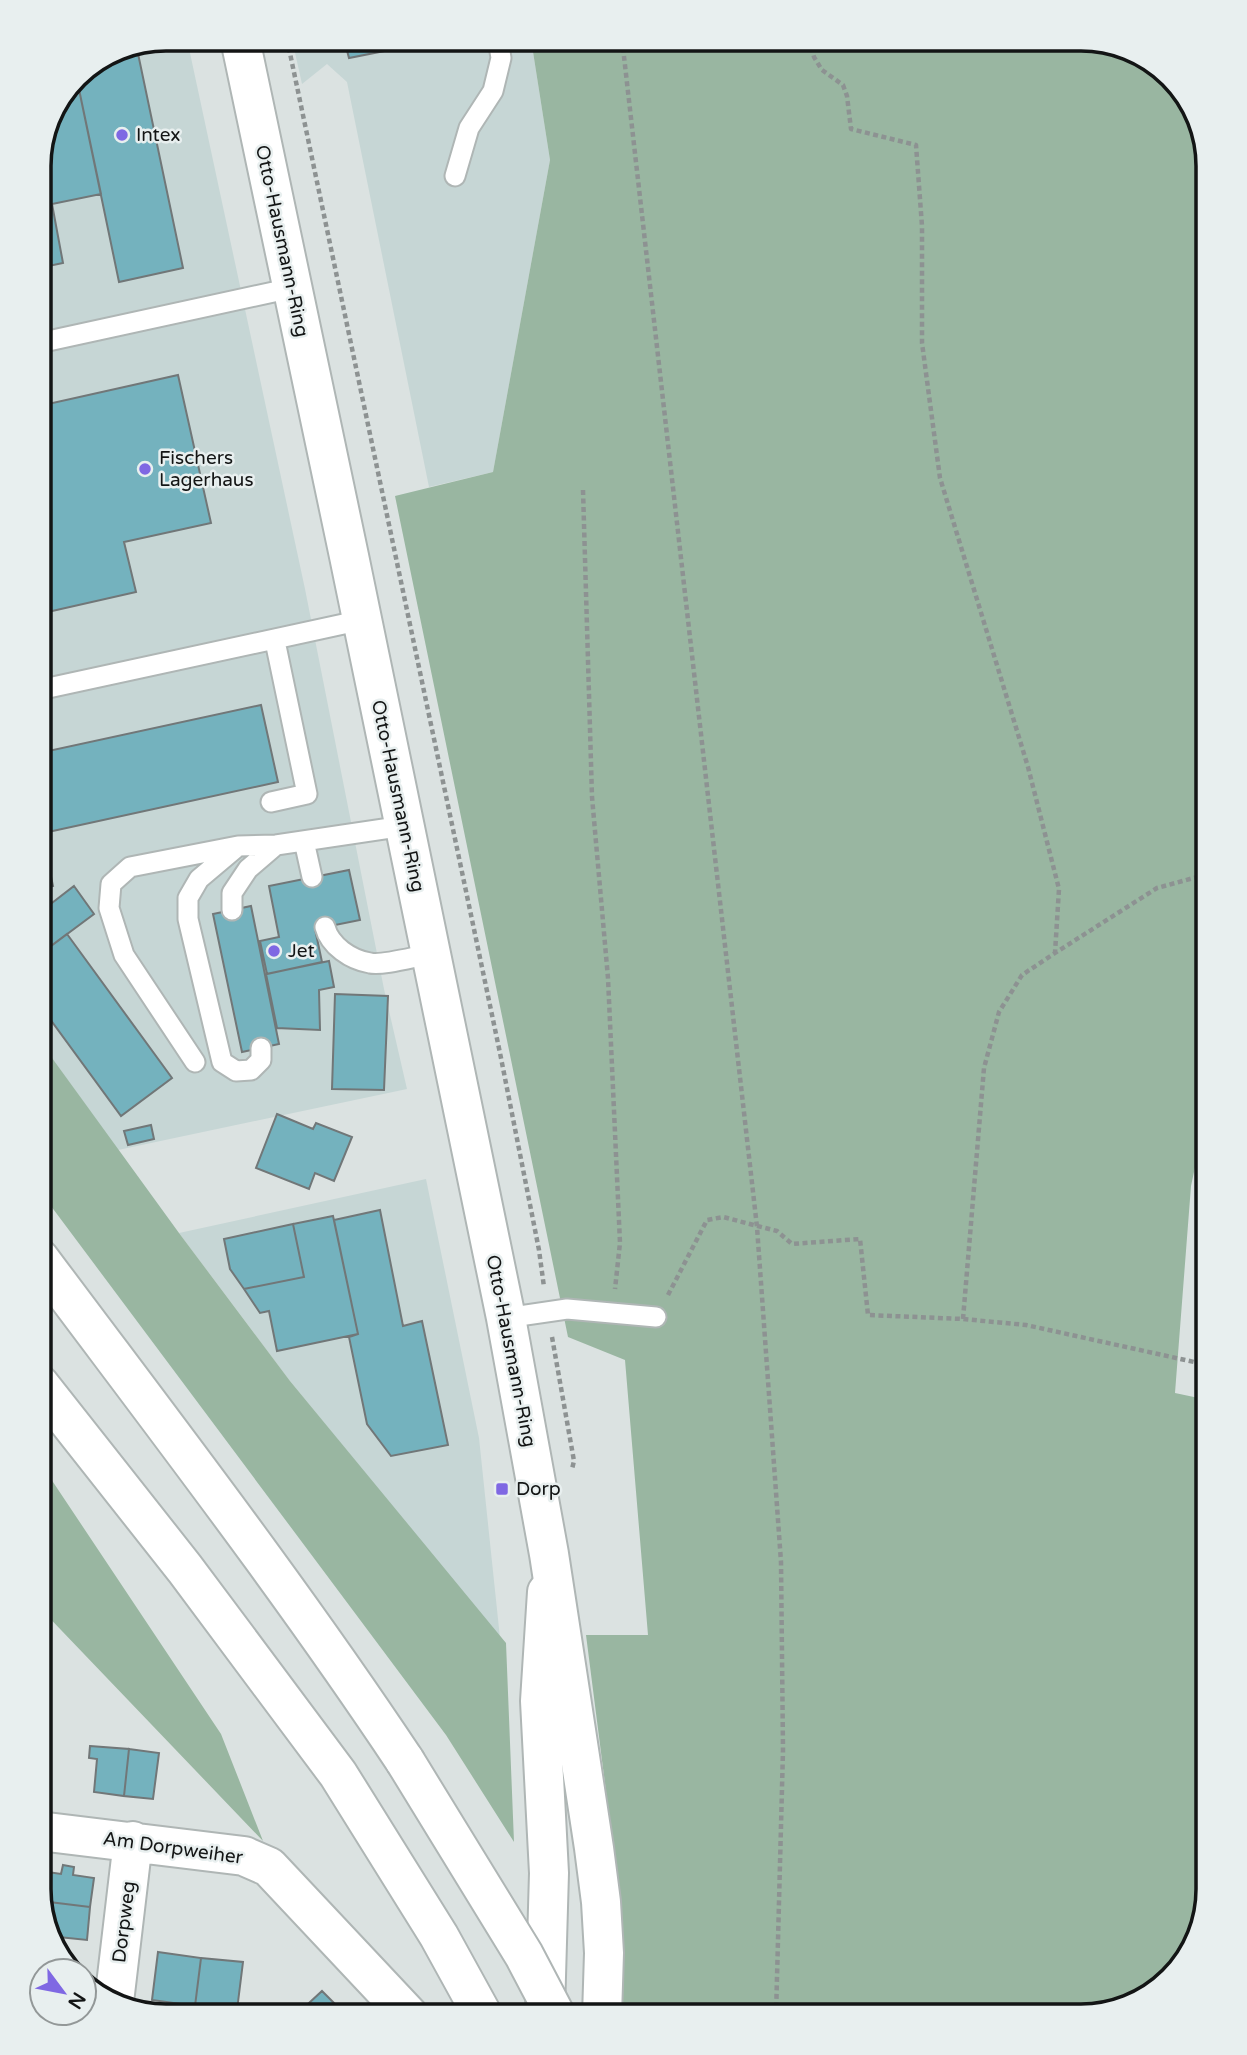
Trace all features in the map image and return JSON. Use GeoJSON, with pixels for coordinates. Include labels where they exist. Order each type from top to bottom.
{"type":"FeatureCollection","features":[{"type":"Feature","properties":{"kind":"main road","name":"Otto-Hausmann-Ring"},"geometry":{"type":"LineString","coordinates":[[243,51],[506,1318],[549,1555],[601,1902],[603,2004]]}},
{"type":"Feature","properties":{"kind":"main road"},"geometry":{"type":"LineString","coordinates":[[51,1274],[241,1527],[369,1707],[524,1955],[550,2004]]}},
{"type":"Feature","properties":{"kind":"main road"},"geometry":{"type":"LineString","coordinates":[[51,1400],[185,1569],[353,1796],[439,1936],[476,2004]]}},
{"type":"Feature","properties":{"kind":"main road","name":"Otto-Hausmann-Ring"},"geometry":{"type":"LineString","coordinates":[[545,2004],[549,1873],[540,1701],[549,1555]]}},
{"type":"Feature","properties":{"kind":"main road","name":"Am Dorpweiher"},"geometry":{"type":"LineString","coordinates":[[51,1832],[244,1856],[264,1864],[398,2004]]}},
{"type":"Feature","properties":{"kind":"main road","name":"Dorpweg"},"geometry":{"type":"LineString","coordinates":[[115,1992],[133,1841]]}},
{"type":"Feature","properties":{"kind":"lane"},"geometry":{"type":"LineString","coordinates":[[455,176],[469,128],[493,91],[501,58],[500,51]]}},
{"type":"Feature","properties":{"kind":"lane"},"geometry":{"type":"LineString","coordinates":[[51,340],[292,289]]}},
{"type":"Feature","properties":{"kind":"lane"},"geometry":{"type":"LineString","coordinates":[[51,687],[362,620]]}},
{"type":"Feature","properties":{"kind":"lane"},"geometry":{"type":"LineString","coordinates":[[271,802],[307,793],[275,640]]}},
{"type":"Feature","properties":{"kind":"lane"},"geometry":{"type":"LineString","coordinates":[[195,1062],[124,955],[109,908],[111,884],[130,867],[238,846],[276,845],[404,826]]}},
{"type":"Feature","properties":{"kind":"lane"},"geometry":{"type":"LineString","coordinates":[[304,841],[313,877]]}},
{"type":"Feature","properties":{"kind":"lane"},"geometry":{"type":"LineString","coordinates":[[232,910],[232,893],[248,869],[276,845]]}},
{"type":"Feature","properties":{"kind":"lane"},"geometry":{"type":"LineString","coordinates":[[238,846],[199,879],[188,898],[188,919],[222,1062],[236,1071],[251,1070],[261,1060],[261,1048]]}},
{"type":"Feature","properties":{"kind":"lane"},"geometry":{"type":"LineString","coordinates":[[325,927],[327,937],[347,954],[372,964],[431,954]]}},
{"type":"Feature","properties":{"kind":"lane"},"geometry":{"type":"LineString","coordinates":[[506,1318],[567,1309],[656,1317]]}},
{"type":"Feature","properties":{"kind":"path"},"geometry":{"type":"LineString","coordinates":[[290,51],[539,1250],[574,1461],[571,1475]]}},
{"type":"Feature","properties":{"kind":"path"},"geometry":{"type":"LineString","coordinates":[[623,51],[757,1227],[781,1562],[783,1750],[776,2004]]}},
{"type":"Feature","properties":{"kind":"path"},"geometry":{"type":"LineString","coordinates":[[812,51],[822,69],[843,85],[851,129],[916,145],[922,226],[922,344],[940,478],[1028,767],[1059,889],[1055,953]]}},
{"type":"Feature","properties":{"kind":"path"},"geometry":{"type":"LineString","coordinates":[[583,490],[592,797],[608,978],[620,1243],[612,1313]]}},
{"type":"Feature","properties":{"kind":"path"},"geometry":{"type":"LineString","coordinates":[[964,1319],[984,1068],[999,1012],[1022,975],[1157,888],[1196,878]]}},
{"type":"Feature","properties":{"kind":"path"},"geometry":{"type":"LineString","coordinates":[[656,1317],[707,1220],[723,1217],[777,1231],[792,1244],[860,1239],[868,1315],[1026,1325],[1196,1362]]}},
{"type":"Feature","properties":{"kind":"shaded area"},"geometry":{"type":"Polygon","coordinates":[[[190,51],[305,589],[384,989],[407,1089],[118,1150],[51,1057],[51,158],[59,121],[70,102],[84,84],[102,70],[121,59],[143,53],[190,51]]]}},
{"type":"Feature","properties":{"kind":"shaded area"},"geometry":{"type":"Polygon","coordinates":[[[295,51],[533,51],[550,160],[493,472],[429,487],[347,82],[327,64],[302,84],[295,51]]]}},
{"type":"Feature","properties":{"kind":"shaded area"},"geometry":{"type":"Polygon","coordinates":[[[426,1179],[479,1438],[500,1638],[290,1381],[179,1233],[426,1179]]]}},
{"type":"Feature","properties":{"kind":"green space"},"geometry":{"type":"Polygon","coordinates":[[[533,51],[1089,51],[1119,57],[1157,79],[1177,102],[1190,128],[1196,165],[1196,1162],[1191,1186],[1175,1393],[1196,1397],[1196,1890],[1192,1919],[1181,1947],[1157,1976],[1119,1998],[1082,2004],[621,2004],[614,1854],[586,1635],[648,1635],[625,1360],[568,1337],[395,496],[493,472],[550,160],[533,51]]]}},
{"type":"Feature","properties":{"kind":"green space"},"geometry":{"type":"Polygon","coordinates":[[[51,1057],[290,1381],[506,1643],[514,1842],[446,1735],[51,1206],[51,1057]]]}},
{"type":"Feature","properties":{"kind":"green space"},"geometry":{"type":"Polygon","coordinates":[[[51,1479],[221,1734],[263,1841],[51,1620],[51,1479]]]}},
{"type":"Feature","properties":{"kind":"building"},"geometry":{"type":"Polygon","coordinates":[[[347,51],[384,51],[349,58],[347,51]]]}},
{"type":"Feature","properties":{"kind":"building","name":"Intex"},"geometry":{"type":"Polygon","coordinates":[[[138,54],[183,268],[119,282],[79,90],[102,70],[121,59],[138,54]]]}},
{"type":"Feature","properties":{"kind":"building"},"geometry":{"type":"Polygon","coordinates":[[[79,90],[101,194],[52,204],[63,263],[51,266],[51,158],[59,121],[79,90]]]}},
{"type":"Feature","properties":{"kind":"building"},"geometry":{"type":"Polygon","coordinates":[[[178,375],[211,523],[124,542],[136,592],[51,611],[51,403],[178,375]]]}},
{"type":"Feature","properties":{"kind":"building"},"geometry":{"type":"Polygon","coordinates":[[[261,705],[278,782],[51,831],[51,750],[261,705]]]}},
{"type":"Feature","properties":{"kind":"building"},"geometry":{"type":"Polygon","coordinates":[[[349,870],[360,920],[315,929],[322,962],[267,974],[260,941],[279,937],[269,886],[349,870]]]}},
{"type":"Feature","properties":{"kind":"building"},"geometry":{"type":"Polygon","coordinates":[[[74,886],[94,914],[51,946],[51,904],[74,886]]]}},
{"type":"Feature","properties":{"kind":"building"},"geometry":{"type":"Polygon","coordinates":[[[251,906],[279,1044],[242,1052],[213,914],[251,906]]]}},
{"type":"Feature","properties":{"kind":"building"},"geometry":{"type":"Polygon","coordinates":[[[67,934],[172,1078],[121,1116],[51,1020],[51,946],[67,934]]]}},
{"type":"Feature","properties":{"kind":"building"},"geometry":{"type":"Polygon","coordinates":[[[329,961],[334,987],[319,990],[320,1030],[277,1028],[266,974],[329,961]]]}},
{"type":"Feature","properties":{"kind":"building"},"geometry":{"type":"Polygon","coordinates":[[[335,994],[388,996],[384,1090],[332,1089],[335,994]]]}},
{"type":"Feature","properties":{"kind":"building"},"geometry":{"type":"Polygon","coordinates":[[[277,1114],[313,1129],[316,1123],[352,1137],[334,1181],[315,1173],[309,1189],[256,1168],[277,1114]]]}},
{"type":"Feature","properties":{"kind":"building"},"geometry":{"type":"Polygon","coordinates":[[[151,1125],[154,1139],[128,1145],[124,1131],[151,1125]]]}},
{"type":"Feature","properties":{"kind":"building"},"geometry":{"type":"Polygon","coordinates":[[[380,1210],[403,1326],[422,1321],[448,1445],[391,1456],[367,1424],[349,1337],[358,1334],[334,1220],[380,1210]]]}},
{"type":"Feature","properties":{"kind":"building"},"geometry":{"type":"Polygon","coordinates":[[[333,1216],[358,1334],[277,1351],[269,1311],[260,1313],[244,1289],[304,1277],[293,1224],[333,1216]]]}},
{"type":"Feature","properties":{"kind":"building"},"geometry":{"type":"Polygon","coordinates":[[[293,1224],[304,1277],[244,1289],[230,1269],[224,1239],[293,1224]]]}},
{"type":"Feature","properties":{"kind":"building"},"geometry":{"type":"Polygon","coordinates":[[[90,1746],[129,1749],[124,1796],[94,1792],[97,1759],[89,1758],[90,1746]]]}},
{"type":"Feature","properties":{"kind":"building"},"geometry":{"type":"Polygon","coordinates":[[[129,1749],[159,1753],[153,1799],[124,1796],[129,1749]]]}},
{"type":"Feature","properties":{"kind":"building"},"geometry":{"type":"Polygon","coordinates":[[[63,1865],[74,1867],[73,1875],[94,1878],[90,1907],[52,1902],[51,1873],[61,1874],[63,1865]]]}},
{"type":"Feature","properties":{"kind":"building"},"geometry":{"type":"Polygon","coordinates":[[[52,1902],[90,1907],[87,1940],[62,1937],[52,1902]]]}},
{"type":"Feature","properties":{"kind":"building"},"geometry":{"type":"Polygon","coordinates":[[[158,1952],[201,1958],[195,2004],[152,2000],[158,1952]]]}},
{"type":"Feature","properties":{"kind":"building"},"geometry":{"type":"Polygon","coordinates":[[[201,1958],[243,1962],[238,2004],[195,2004],[201,1958]]]}},
{"type":"Feature","properties":{"kind":"building"},"geometry":{"type":"Polygon","coordinates":[[[322,1991],[335,2004],[308,2004],[322,1991]]]}},
{"type":"Feature","properties":{"kind":"place","name":"Intex"},"geometry":{"type":"Point","coordinates":[122,135]}},
{"type":"Feature","properties":{"kind":"place","name":"Fischers Lagerhaus"},"geometry":{"type":"Point","coordinates":[145,469]}},
{"type":"Feature","properties":{"kind":"place","name":"Jet"},"geometry":{"type":"Point","coordinates":[274,951]}},
{"type":"Feature","properties":{"kind":"place","name":"Dorp"},"geometry":{"type":"Point","coordinates":[502,1489]}}]}
